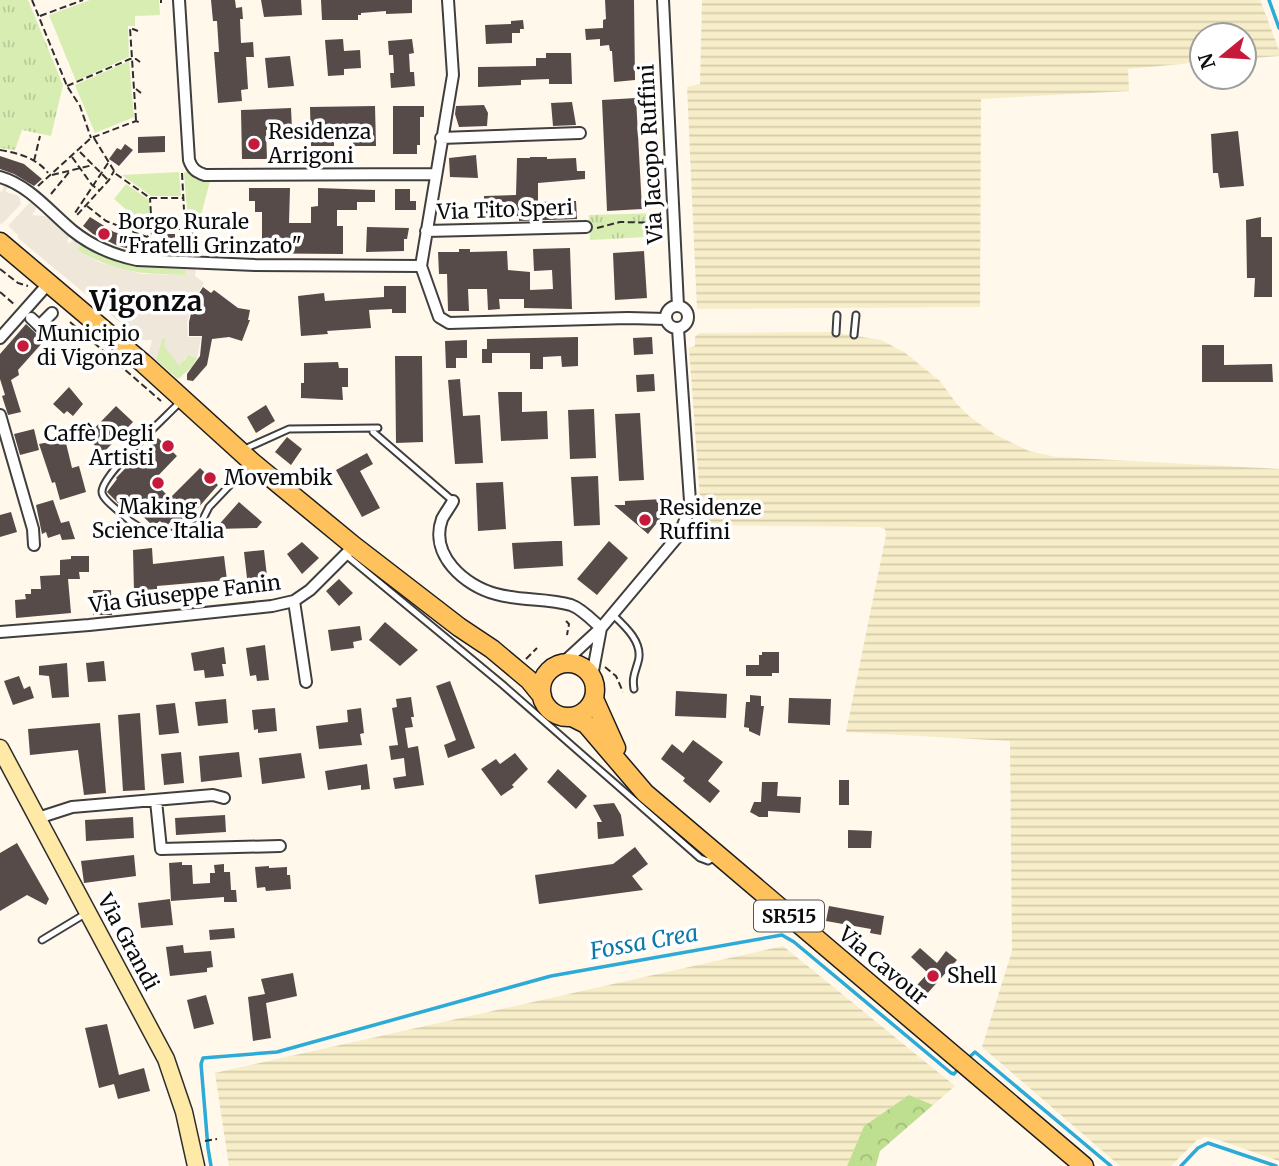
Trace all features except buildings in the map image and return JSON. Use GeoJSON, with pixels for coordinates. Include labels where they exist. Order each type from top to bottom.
{"type":"FeatureCollection","features":[{"type":"Feature","properties":{"kind":"main road"},"geometry":{"type":"LineString","coordinates":[[0,242],[142,363],[350,550],[492,649],[529,680],[556,715],[572,717],[586,711],[594,699],[598,671],[580,665],[530,667],[492,649]]}},
{"type":"Feature","properties":{"kind":"main road"},"geometry":{"type":"LineString","coordinates":[[542,696],[543,681],[558,665]]}},
{"type":"Feature","properties":{"kind":"main road","name":"Via Cavour"},"geometry":{"type":"LineString","coordinates":[[594,699],[624,771]]}},
{"type":"Feature","properties":{"kind":"main road","name":"Via Cavour"},"geometry":{"type":"LineString","coordinates":[[572,717],[586,724],[645,793],[1084,1166]]}},
{"type":"Feature","properties":{"kind":"main road","name":"Via Grandi"},"geometry":{"type":"LineString","coordinates":[[0,748],[173,1075],[195,1166]]}},
{"type":"Feature","properties":{"kind":"street"},"geometry":{"type":"LineString","coordinates":[[180,0],[189,159],[195,170],[205,175],[436,173]]}},
{"type":"Feature","properties":{"kind":"street"},"geometry":{"type":"LineString","coordinates":[[448,0],[453,75],[421,266],[439,317],[449,323],[666,319]]}},
{"type":"Feature","properties":{"kind":"street","name":"Via Jacopo Ruffini"},"geometry":{"type":"LineString","coordinates":[[558,665],[601,628],[679,535],[690,501],[678,329],[686,325],[688,317],[685,309],[678,306],[663,0]]}},
{"type":"Feature","properties":{"kind":"street"},"geometry":{"type":"LineString","coordinates":[[441,138],[580,133]]}},
{"type":"Feature","properties":{"kind":"street"},"geometry":{"type":"LineString","coordinates":[[0,177],[20,185],[75,233],[108,253],[137,260],[255,265],[421,266]]}},
{"type":"Feature","properties":{"kind":"street","name":"Via Tito Speri"},"geometry":{"type":"LineString","coordinates":[[426,231],[586,227]]}},
{"type":"Feature","properties":{"kind":"street"},"geometry":{"type":"LineString","coordinates":[[0,338],[48,284]]}},
{"type":"Feature","properties":{"kind":"street"},"geometry":{"type":"LineString","coordinates":[[678,306],[669,309],[666,319],[670,326],[678,329]]}},
{"type":"Feature","properties":{"kind":"street"},"geometry":{"type":"LineString","coordinates":[[49,335],[35,322],[52,313]]}},
{"type":"Feature","properties":{"kind":"street"},"geometry":{"type":"LineString","coordinates":[[0,415],[33,529],[34,544]]}},
{"type":"Feature","properties":{"kind":"street"},"geometry":{"type":"LineString","coordinates":[[453,500],[442,521],[440,536],[446,559],[455,571],[481,590],[572,606],[601,628]]}},
{"type":"Feature","properties":{"kind":"street","name":"Via Giuseppe Fanin"},"geometry":{"type":"LineString","coordinates":[[0,632],[272,606],[294,601],[310,590],[350,550]]}},
{"type":"Feature","properties":{"kind":"street"},"geometry":{"type":"LineString","coordinates":[[294,601],[306,682]]}},
{"type":"Feature","properties":{"kind":"street","name":"Via Jacopo Ruffini"},"geometry":{"type":"LineString","coordinates":[[598,671],[601,628]]}},
{"type":"Feature","properties":{"kind":"street"},"geometry":{"type":"LineString","coordinates":[[38,818],[72,807],[213,795],[228,799]]}},
{"type":"Feature","properties":{"kind":"street"},"geometry":{"type":"LineString","coordinates":[[156,800],[161,849],[280,846]]}},
{"type":"Feature","properties":{"kind":"lane"},"geometry":{"type":"LineString","coordinates":[[836,333],[837,315]]}},
{"type":"Feature","properties":{"kind":"lane"},"geometry":{"type":"LineString","coordinates":[[854,335],[856,315]]}},
{"type":"Feature","properties":{"kind":"lane"},"geometry":{"type":"LineString","coordinates":[[181,400],[111,472],[103,488],[104,496],[137,528],[147,531],[188,532],[203,519],[209,507],[248,458],[249,447],[289,429],[375,430],[453,500]]}},
{"type":"Feature","properties":{"kind":"lane"},"geometry":{"type":"LineString","coordinates":[[350,550],[699,858],[708,861],[717,855]]}},
{"type":"Feature","properties":{"kind":"lane"},"geometry":{"type":"LineString","coordinates":[[612,614],[632,635],[638,648],[639,660],[633,674],[634,689]]}},
{"type":"Feature","properties":{"kind":"lane"},"geometry":{"type":"LineString","coordinates":[[42,940],[88,913]]}},
{"type":"Feature","properties":{"kind":"path"},"geometry":{"type":"LineString","coordinates":[[32,0],[67,86],[80,106],[93,138],[114,172],[150,198],[184,198]]}},
{"type":"Feature","properties":{"kind":"path"},"geometry":{"type":"LineString","coordinates":[[39,16],[83,0]]}},
{"type":"Feature","properties":{"kind":"path"},"geometry":{"type":"LineString","coordinates":[[136,121],[130,28],[138,31]]}},
{"type":"Feature","properties":{"kind":"path"},"geometry":{"type":"LineString","coordinates":[[67,86],[133,59],[140,62]]}},
{"type":"Feature","properties":{"kind":"path"},"geometry":{"type":"LineString","coordinates":[[135,89],[141,93]]}},
{"type":"Feature","properties":{"kind":"path"},"geometry":{"type":"LineString","coordinates":[[37,186],[93,138],[136,121],[141,123]]}},
{"type":"Feature","properties":{"kind":"path"},"geometry":{"type":"LineString","coordinates":[[34,161],[40,136]]}},
{"type":"Feature","properties":{"kind":"path"},"geometry":{"type":"LineString","coordinates":[[0,150],[34,161],[49,175]]}},
{"type":"Feature","properties":{"kind":"path"},"geometry":{"type":"LineString","coordinates":[[78,150],[109,180]]}},
{"type":"Feature","properties":{"kind":"path"},"geometry":{"type":"LineString","coordinates":[[72,156],[99,191]]}},
{"type":"Feature","properties":{"kind":"path"},"geometry":{"type":"LineString","coordinates":[[108,163],[75,213],[77,215],[114,172]]}},
{"type":"Feature","properties":{"kind":"path"},"geometry":{"type":"LineString","coordinates":[[49,175],[93,165]]}},
{"type":"Feature","properties":{"kind":"path"},"geometry":{"type":"LineString","coordinates":[[49,198],[71,170]]}},
{"type":"Feature","properties":{"kind":"path"},"geometry":{"type":"LineString","coordinates":[[182,172],[184,210],[193,221],[191,252]]}},
{"type":"Feature","properties":{"kind":"path"},"geometry":{"type":"LineString","coordinates":[[146,254],[147,237],[152,233],[150,198]]}},
{"type":"Feature","properties":{"kind":"path"},"geometry":{"type":"LineString","coordinates":[[86,205],[106,221],[147,237]]}},
{"type":"Feature","properties":{"kind":"path"},"geometry":{"type":"LineString","coordinates":[[586,227],[596,228],[620,222],[665,223]]}},
{"type":"Feature","properties":{"kind":"path"},"geometry":{"type":"LineString","coordinates":[[151,229],[192,229]]}},
{"type":"Feature","properties":{"kind":"path"},"geometry":{"type":"LineString","coordinates":[[0,292],[16,305]]}},
{"type":"Feature","properties":{"kind":"path"},"geometry":{"type":"LineString","coordinates":[[566,621],[569,624],[567,635]]}},
{"type":"Feature","properties":{"kind":"path"},"geometry":{"type":"LineString","coordinates":[[526,659],[537,648]]}},
{"type":"Feature","properties":{"kind":"path"},"geometry":{"type":"LineString","coordinates":[[598,671],[616,676],[623,692]]}},
{"type":"Feature","properties":{"kind":"path"},"geometry":{"type":"LineString","coordinates":[[211,1140],[217,1139]]}},
{"type":"Feature","properties":{"kind":"shaded area"},"geometry":{"type":"Polygon","coordinates":[[[702,0],[1260,0],[1279,50],[1279,56],[1258,58],[1258,21],[1188,21],[1188,63],[1128,69],[1129,91],[981,99],[980,307],[697,309],[687,87],[700,84],[702,0]]]}},
{"type":"Feature","properties":{"kind":"shaded area"},"geometry":{"type":"Polygon","coordinates":[[[4,183],[8,184],[6,192],[19,196],[21,204],[2,224],[0,191],[2,192],[4,183]]]}},
{"type":"Feature","properties":{"kind":"shaded area"},"geometry":{"type":"Polygon","coordinates":[[[31,201],[38,206],[32,215],[45,216],[69,237],[67,242],[70,243],[74,237],[81,242],[77,250],[101,263],[142,274],[185,275],[186,266],[196,267],[195,276],[204,283],[193,301],[187,322],[188,337],[201,337],[197,358],[188,355],[179,366],[164,346],[166,338],[162,339],[156,360],[149,353],[152,340],[141,340],[18,238],[8,226],[31,201]]]}},
{"type":"Feature","properties":{"kind":"shaded area"},"geometry":{"type":"Polygon","coordinates":[[[831,332],[881,340],[904,352],[940,381],[970,417],[996,435],[1029,451],[1056,457],[1279,469],[1279,1161],[1205,1137],[1197,1140],[1171,1166],[1120,1166],[982,1047],[1012,951],[1010,741],[846,732],[886,535],[885,529],[702,525],[689,348],[695,346],[695,337],[699,333],[831,332]]]}},
{"type":"Feature","properties":{"kind":"shaded area"},"geometry":{"type":"Polygon","coordinates":[[[783,946],[955,1086],[933,1105],[909,1095],[864,1126],[847,1166],[229,1166],[215,1073],[783,946]]]}},
{"type":"Feature","properties":{"kind":"green space"},"geometry":{"type":"Polygon","coordinates":[[[0,0],[28,0],[63,85],[51,136],[22,130],[15,150],[0,148],[0,0]]]}},
{"type":"Feature","properties":{"kind":"green space"},"geometry":{"type":"Polygon","coordinates":[[[90,0],[159,0],[160,15],[135,16],[135,26],[128,26],[129,57],[76,81],[49,15],[90,0]]]}},
{"type":"Feature","properties":{"kind":"green space"},"geometry":{"type":"Polygon","coordinates":[[[129,61],[134,117],[95,133],[75,85],[129,61]]]}},
{"type":"Feature","properties":{"kind":"green space"},"geometry":{"type":"Polygon","coordinates":[[[187,171],[196,179],[210,181],[200,219],[193,219],[187,209],[184,173],[187,171]]]}},
{"type":"Feature","properties":{"kind":"green space"},"geometry":{"type":"Polygon","coordinates":[[[179,172],[181,196],[151,196],[122,175],[179,172]]]}},
{"type":"Feature","properties":{"kind":"green space"},"geometry":{"type":"Polygon","coordinates":[[[126,184],[149,200],[149,221],[134,219],[131,229],[123,227],[128,211],[114,199],[126,184]]]}},
{"type":"Feature","properties":{"kind":"green space"},"geometry":{"type":"Polygon","coordinates":[[[662,213],[664,236],[590,240],[589,215],[662,213]]]}},
{"type":"Feature","properties":{"kind":"green space"},"geometry":{"type":"Polygon","coordinates":[[[81,242],[186,266],[185,275],[142,273],[117,268],[77,250],[81,242]]]}},
{"type":"Feature","properties":{"kind":"green space"},"geometry":{"type":"Polygon","coordinates":[[[166,338],[184,361],[188,355],[197,358],[192,367],[178,379],[156,360],[162,339],[166,338]]]}},
{"type":"Feature","properties":{"kind":"green space"},"geometry":{"type":"Polygon","coordinates":[[[909,1095],[933,1105],[880,1151],[876,1166],[847,1166],[864,1126],[909,1095]]]}},
{"type":"Feature","properties":{"kind":"waterway","name":"Fossa Crea"},"geometry":{"type":"LineString","coordinates":[[1269,0],[1279,28]]}},
{"type":"Feature","properties":{"kind":"waterway","name":"Fossa Crea"},"geometry":{"type":"LineString","coordinates":[[211,1166],[201,1064],[203,1058],[277,1052],[551,976],[782,935],[794,942],[951,1073],[954,1074],[959,1068]]}},
{"type":"Feature","properties":{"kind":"waterway","name":"Fossa Crea"},"geometry":{"type":"LineString","coordinates":[[966,1060],[975,1052],[1111,1166]]}},
{"type":"Feature","properties":{"kind":"waterway","name":"Fossa Crea"},"geometry":{"type":"LineString","coordinates":[[1181,1166],[1198,1148],[1208,1143],[1276,1166]]}},
{"type":"Feature","properties":{"kind":"place","name":"Residenza Arrigoni"},"geometry":{"type":"Point","coordinates":[254,144]}},
{"type":"Feature","properties":{"kind":"place","name":"Borgo Rurale \"Fratelli Grinzato\""},"geometry":{"type":"Point","coordinates":[104,234]}},
{"type":"Feature","properties":{"kind":"place","name":"Municipio di Vigonza"},"geometry":{"type":"Point","coordinates":[23,346]}},
{"type":"Feature","properties":{"kind":"place","name":"Caffè Degli Artisti"},"geometry":{"type":"Point","coordinates":[168,446]}},
{"type":"Feature","properties":{"kind":"place","name":"Movembik"},"geometry":{"type":"Point","coordinates":[210,478]}},
{"type":"Feature","properties":{"kind":"place","name":"Making Science Italia"},"geometry":{"type":"Point","coordinates":[158,483]}},
{"type":"Feature","properties":{"kind":"place","name":"Residenze Ruffini"},"geometry":{"type":"Point","coordinates":[645,520]}},
{"type":"Feature","properties":{"kind":"place","name":"Shell"},"geometry":{"type":"Point","coordinates":[933,976]}},
{"type":"Feature","properties":{"kind":"district","name":"Vigonza"},"geometry":{"type":"Point","coordinates":[146,301]}}]}
